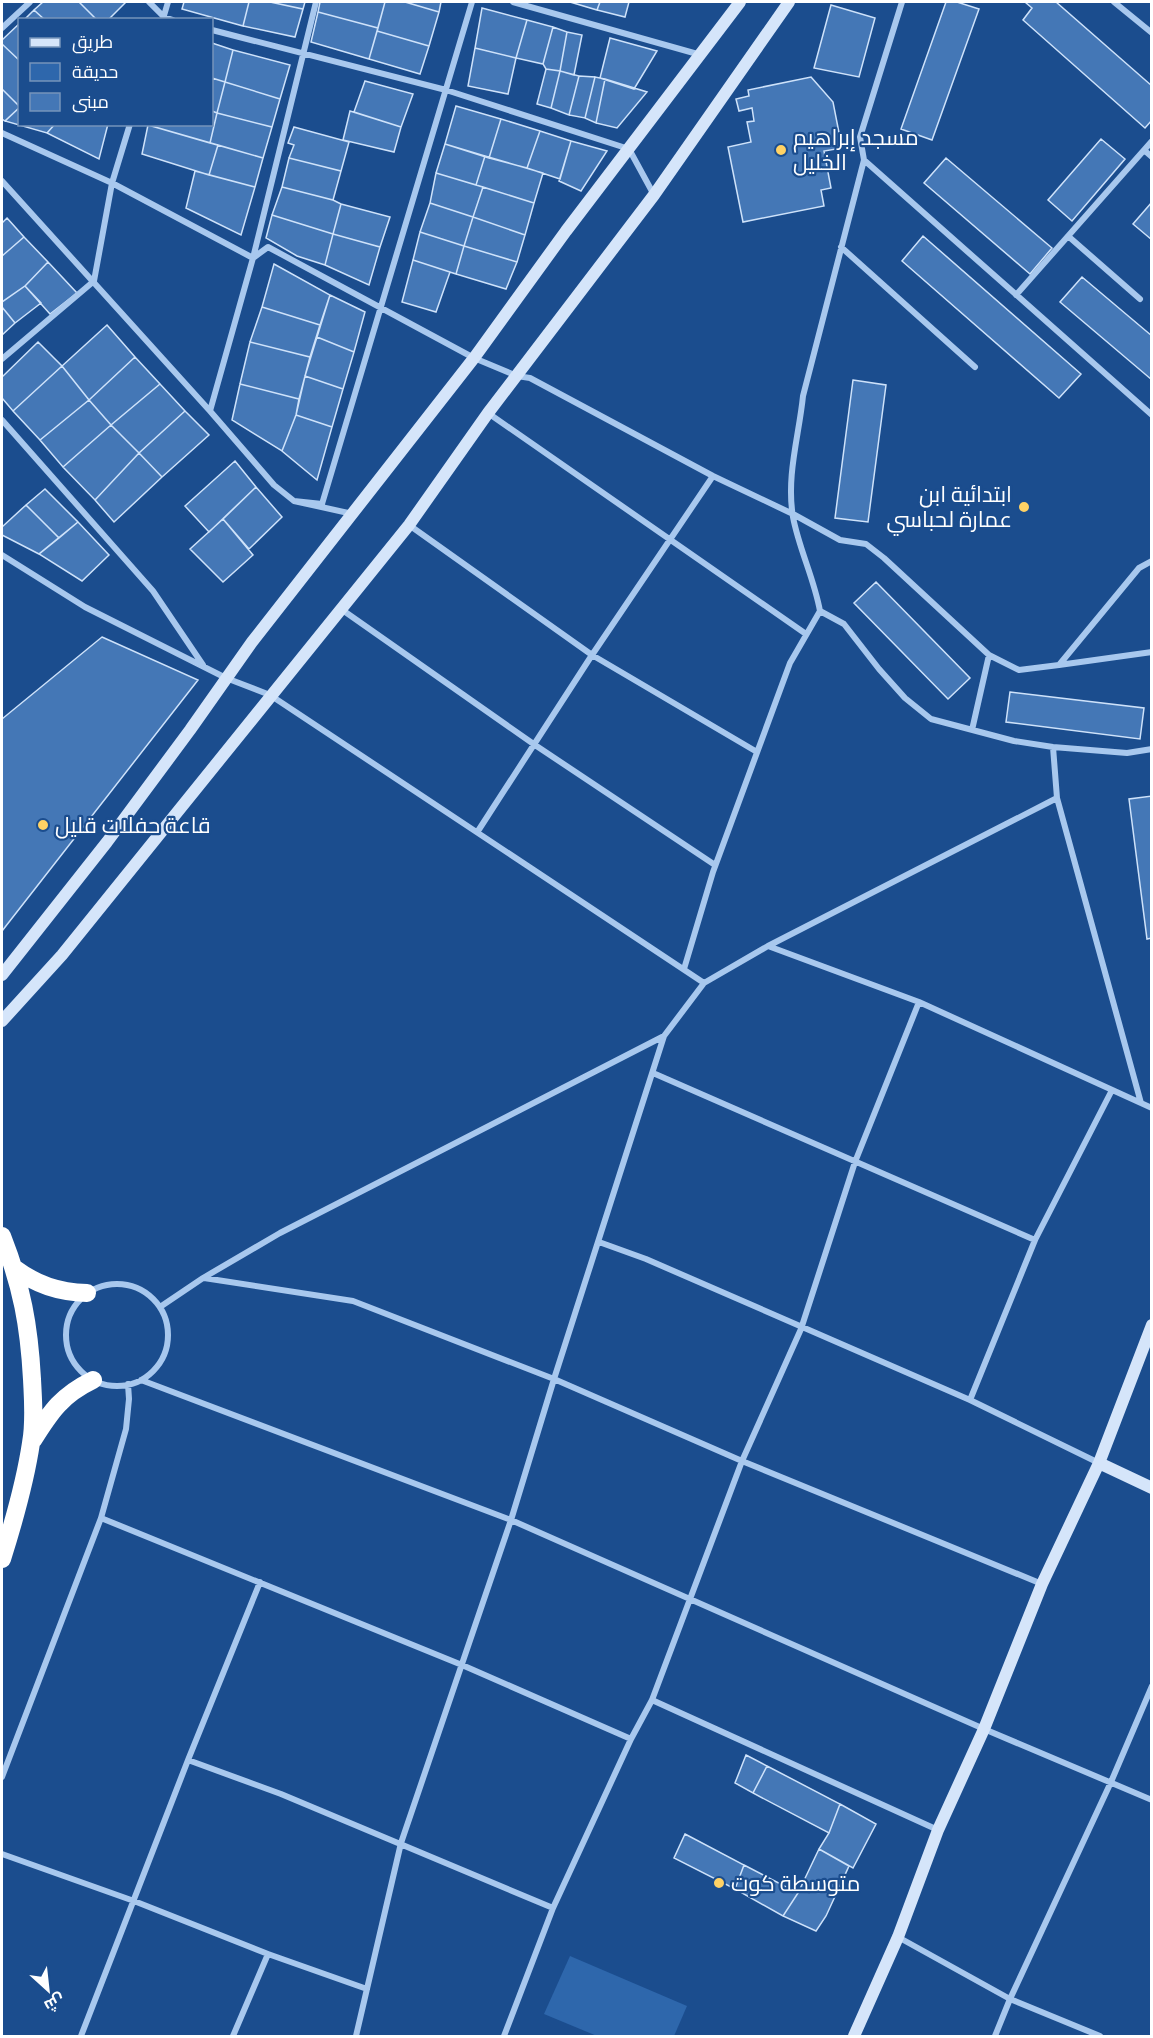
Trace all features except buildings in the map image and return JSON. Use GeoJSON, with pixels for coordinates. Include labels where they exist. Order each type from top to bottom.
{"type":"FeatureCollection","features":[{"type":"Feature","properties":{"kind":"highway"},"geometry":{"type":"LineString","coordinates":[[2,1236],[14,1268],[24,1306],[33,1403],[32,1441],[21,1496],[2,1558]]}},
{"type":"Feature","properties":{"kind":"highway"},"geometry":{"type":"LineString","coordinates":[[14,1268],[30,1280],[48,1288],[67,1293],[87,1293]]}},
{"type":"Feature","properties":{"kind":"highway"},"geometry":{"type":"LineString","coordinates":[[32,1441],[52,1409],[63,1397],[93,1380]]}},
{"type":"Feature","properties":{"kind":"main road"},"geometry":{"type":"LineString","coordinates":[[2,975],[107,842],[252,642],[474,358],[566,231],[702,55],[740,2]]}},
{"type":"Feature","properties":{"kind":"main road"},"geometry":{"type":"LineString","coordinates":[[2,1021],[62,955],[409,525],[488,413],[654,195],[789,2]]}},
{"type":"Feature","properties":{"kind":"main road"},"geometry":{"type":"LineString","coordinates":[[854,2037],[898,1937],[938,1830],[984,1729],[1042,1584],[1099,1463],[1152,1325]]}},
{"type":"Feature","properties":{"kind":"main road"},"geometry":{"type":"LineString","coordinates":[[1099,1463],[1152,1488]]}},
{"type":"Feature","properties":{"kind":"street"},"geometry":{"type":"LineString","coordinates":[[2,28],[30,2]]}},
{"type":"Feature","properties":{"kind":"street"},"geometry":{"type":"LineString","coordinates":[[149,2],[163,18]]}},
{"type":"Feature","properties":{"kind":"street"},"geometry":{"type":"LineString","coordinates":[[163,18],[168,2]]}},
{"type":"Feature","properties":{"kind":"street"},"geometry":{"type":"LineString","coordinates":[[210,411],[253,258],[301,54],[316,2]]}},
{"type":"Feature","properties":{"kind":"street"},"geometry":{"type":"LineString","coordinates":[[294,501],[322,504],[472,2]]}},
{"type":"Feature","properties":{"kind":"street"},"geometry":{"type":"LineString","coordinates":[[513,2],[702,55]]}},
{"type":"Feature","properties":{"kind":"street"},"geometry":{"type":"LineString","coordinates":[[684,969],[715,865],[790,663],[820,611],[816,586],[801,549],[793,514],[791,465],[801,421],[803,396],[864,160],[860,137],[902,2]]}},
{"type":"Feature","properties":{"kind":"street"},"geometry":{"type":"LineString","coordinates":[[1114,2],[1152,33]]}},
{"type":"Feature","properties":{"kind":"street"},"geometry":{"type":"LineString","coordinates":[[213,30],[446,90],[629,148],[654,195]]}},
{"type":"Feature","properties":{"kind":"street"},"geometry":{"type":"LineString","coordinates":[[2,359],[94,281],[112,183],[129,126]]}},
{"type":"Feature","properties":{"kind":"street"},"geometry":{"type":"LineString","coordinates":[[2,133],[112,183],[253,258]]}},
{"type":"Feature","properties":{"kind":"street"},"geometry":{"type":"LineString","coordinates":[[1016,295],[1152,141]]}},
{"type":"Feature","properties":{"kind":"street"},"geometry":{"type":"LineString","coordinates":[[1144,150],[1152,157]]}},
{"type":"Feature","properties":{"kind":"street"},"geometry":{"type":"LineString","coordinates":[[864,160],[1152,415]]}},
{"type":"Feature","properties":{"kind":"street"},"geometry":{"type":"LineString","coordinates":[[2,181],[94,281],[274,485],[294,501],[353,514]]}},
{"type":"Feature","properties":{"kind":"street"},"geometry":{"type":"LineString","coordinates":[[1068,236],[1140,299]]}},
{"type":"Feature","properties":{"kind":"street"},"geometry":{"type":"LineString","coordinates":[[253,258],[268,246],[474,358],[517,376],[530,378],[713,476],[793,514],[840,540],[866,544],[988,655],[1019,670],[1152,652]]}},
{"type":"Feature","properties":{"kind":"street"},"geometry":{"type":"LineString","coordinates":[[841,247],[975,367]]}},
{"type":"Feature","properties":{"kind":"street"},"geometry":{"type":"LineString","coordinates":[[488,413],[806,634]]}},
{"type":"Feature","properties":{"kind":"street"},"geometry":{"type":"LineString","coordinates":[[2,420],[153,591],[203,665]]}},
{"type":"Feature","properties":{"kind":"street"},"geometry":{"type":"LineString","coordinates":[[478,831],[592,655],[713,476]]}},
{"type":"Feature","properties":{"kind":"street"},"geometry":{"type":"LineString","coordinates":[[409,525],[592,655],[757,752]]}},
{"type":"Feature","properties":{"kind":"street"},"geometry":{"type":"LineString","coordinates":[[2,555],[85,607],[226,678],[270,695],[704,983]]}},
{"type":"Feature","properties":{"kind":"street"},"geometry":{"type":"LineString","coordinates":[[1059,665],[1139,568],[1152,561]]}},
{"type":"Feature","properties":{"kind":"street"},"geometry":{"type":"LineString","coordinates":[[341,609],[534,745],[715,865]]}},
{"type":"Feature","properties":{"kind":"street"},"geometry":{"type":"LineString","coordinates":[[820,611],[844,624],[905,698],[931,718],[1014,741],[1053,747],[1127,753],[1152,749]]}},
{"type":"Feature","properties":{"kind":"street"},"geometry":{"type":"LineString","coordinates":[[972,730],[988,655]]}},
{"type":"Feature","properties":{"kind":"street"},"geometry":{"type":"LineString","coordinates":[[1053,747],[1057,798],[1141,1103]]}},
{"type":"Feature","properties":{"kind":"street"},"geometry":{"type":"LineString","coordinates":[[356,2037],[401,1843],[511,1520],[664,1036],[704,983],[768,946],[1057,798]]}},
{"type":"Feature","properties":{"kind":"street"},"geometry":{"type":"LineString","coordinates":[[768,946],[919,1002],[1152,1107]]}},
{"type":"Feature","properties":{"kind":"street"},"geometry":{"type":"LineString","coordinates":[[504,2037],[553,1908],[630,1739],[652,1700],[742,1461],[801,1329],[855,1162],[919,1002]]}},
{"type":"Feature","properties":{"kind":"street"},"geometry":{"type":"LineString","coordinates":[[160,1307],[203,1278],[280,1233],[664,1036]]}},
{"type":"Feature","properties":{"kind":"street"},"geometry":{"type":"LineString","coordinates":[[653,1073],[1035,1240]]}},
{"type":"Feature","properties":{"kind":"street"},"geometry":{"type":"LineString","coordinates":[[970,1400],[1035,1240],[1112,1090]]}},
{"type":"Feature","properties":{"kind":"street"},"geometry":{"type":"LineString","coordinates":[[599,1242],[646,1259],[801,1329],[970,1400],[1099,1463]]}},
{"type":"Feature","properties":{"kind":"street"},"geometry":{"type":"LineString","coordinates":[[203,1278],[353,1301],[554,1379],[742,1461],[1042,1584]]}},
{"type":"Feature","properties":{"kind":"street"},"geometry":{"type":"LineString","coordinates":[[118,1283],[135,1286],[149,1294],[160,1307],[167,1322],[168,1339],[164,1355],[155,1369],[141,1380],[115,1386],[93,1380],[79,1369],[70,1355],[66,1338],[71,1313],[87,1293],[102,1286],[118,1283]]}},
{"type":"Feature","properties":{"kind":"street"},"geometry":{"type":"LineString","coordinates":[[141,1380],[511,1520],[984,1729],[1152,1800]]}},
{"type":"Feature","properties":{"kind":"street"},"geometry":{"type":"LineString","coordinates":[[2,1776],[101,1518],[126,1429],[129,1407],[128,1384]]}},
{"type":"Feature","properties":{"kind":"street"},"geometry":{"type":"LineString","coordinates":[[101,1518],[462,1665],[630,1739]]}},
{"type":"Feature","properties":{"kind":"street"},"geometry":{"type":"LineString","coordinates":[[81,2037],[188,1760],[260,1582]]}},
{"type":"Feature","properties":{"kind":"street"},"geometry":{"type":"LineString","coordinates":[[994,2037],[1111,1782],[1152,1686]]}},
{"type":"Feature","properties":{"kind":"street"},"geometry":{"type":"LineString","coordinates":[[652,1700],[938,1830]]}},
{"type":"Feature","properties":{"kind":"street"},"geometry":{"type":"LineString","coordinates":[[188,1760],[281,1794],[553,1908]]}},
{"type":"Feature","properties":{"kind":"street"},"geometry":{"type":"LineString","coordinates":[[2,1854],[367,1989]]}},
{"type":"Feature","properties":{"kind":"street"},"geometry":{"type":"LineString","coordinates":[[898,1937],[1010,1999],[1100,2037]]}},
{"type":"Feature","properties":{"kind":"street"},"geometry":{"type":"LineString","coordinates":[[233,2037],[268,1954]]}},
{"type":"Feature","properties":{"kind":"green space"},"geometry":{"type":"Polygon","coordinates":[[[570,1956],[687,2006],[674,2036],[597,2036],[544,2014],[570,1956]]]}},
{"type":"Feature","properties":{"kind":"place","name":"مسجد إبراهيم الخليل"},"geometry":{"type":"Point","coordinates":[781,150]}},
{"type":"Feature","properties":{"kind":"place","name":"ابتدائية ابن عمارة لحباسي"},"geometry":{"type":"Point","coordinates":[1024,507]}},
{"type":"Feature","properties":{"kind":"place","name":"قاعة حفلات قليل"},"geometry":{"type":"Point","coordinates":[43,825]}},
{"type":"Feature","properties":{"kind":"place","name":"متوسطة كوت"},"geometry":{"type":"Point","coordinates":[719,1883]}}]}
